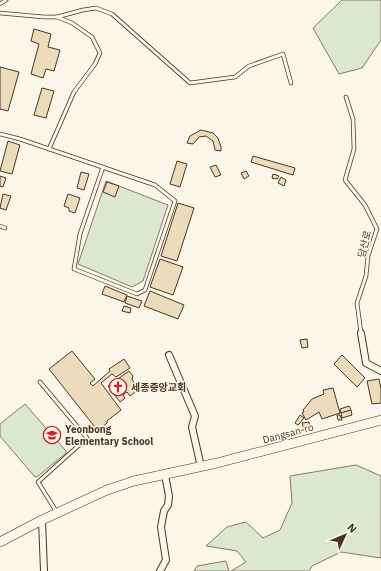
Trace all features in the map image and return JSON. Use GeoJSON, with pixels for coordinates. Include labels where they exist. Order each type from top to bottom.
{"type":"FeatureCollection","features":[{"type":"Feature","properties":{"kind":"main road","name":"Dangsan-ro"},"geometry":{"type":"LineString","coordinates":[[0,542],[56,513],[107,490],[381,420]]}},
{"type":"Feature","properties":{"kind":"street"},"geometry":{"type":"LineString","coordinates":[[361,333],[366,363],[381,371]]}},
{"type":"Feature","properties":{"kind":"street"},"geometry":{"type":"LineString","coordinates":[[169,355],[195,416],[192,428],[201,467]]}},
{"type":"Feature","properties":{"kind":"street"},"geometry":{"type":"LineString","coordinates":[[160,571],[166,560],[161,527],[164,511],[168,505],[169,496],[165,474]]}},
{"type":"Feature","properties":{"kind":"street"},"geometry":{"type":"LineString","coordinates":[[42,520],[44,571]]}},
{"type":"Feature","properties":{"kind":"lane"},"geometry":{"type":"LineString","coordinates":[[0,4],[6,0]]}},
{"type":"Feature","properties":{"kind":"lane"},"geometry":{"type":"LineString","coordinates":[[0,13],[44,18],[57,17],[96,8],[112,14],[190,82],[235,77],[249,66],[283,54],[291,83]]}},
{"type":"Feature","properties":{"kind":"lane"},"geometry":{"type":"LineString","coordinates":[[50,149],[74,92],[95,64],[100,53],[92,37],[72,23],[57,17]]}},
{"type":"Feature","properties":{"kind":"lane","name":"당산로"},"geometry":{"type":"LineString","coordinates":[[346,97],[353,119],[354,149],[345,180],[365,205],[377,229],[368,256],[366,276],[357,303],[361,333]]}},
{"type":"Feature","properties":{"kind":"lane"},"geometry":{"type":"LineString","coordinates":[[0,134],[50,149],[103,167],[155,185],[175,201],[145,290],[137,294],[74,269],[80,234],[103,167]]}},
{"type":"Feature","properties":{"kind":"lane"},"geometry":{"type":"LineString","coordinates":[[0,226],[6,228]]}},
{"type":"Feature","properties":{"kind":"lane"},"geometry":{"type":"LineString","coordinates":[[40,382],[87,438],[38,482],[56,513]]}},
{"type":"Feature","properties":{"kind":"green space"},"geometry":{"type":"Polygon","coordinates":[[[342,0],[381,0],[381,40],[362,68],[339,74],[313,28],[342,0]]]}},
{"type":"Feature","properties":{"kind":"green space"},"geometry":{"type":"Polygon","coordinates":[[[106,181],[168,205],[143,281],[132,287],[78,264],[106,181]]]}},
{"type":"Feature","properties":{"kind":"green space"},"geometry":{"type":"Polygon","coordinates":[[[25,404],[66,451],[66,453],[37,477],[34,476],[0,436],[0,424],[25,404]]]}},
{"type":"Feature","properties":{"kind":"green space"},"geometry":{"type":"Polygon","coordinates":[[[356,465],[381,476],[381,558],[341,552],[312,566],[309,571],[231,571],[246,562],[237,551],[206,546],[227,527],[246,522],[263,538],[280,530],[292,503],[290,476],[356,465]]]}},
{"type":"Feature","properties":{"kind":"green space"},"geometry":{"type":"Polygon","coordinates":[[[226,561],[229,571],[194,571],[197,566],[226,561]]]}},
{"type":"Feature","properties":{"kind":"building"},"geometry":{"type":"Polygon","coordinates":[[[34,29],[51,34],[48,47],[60,50],[54,71],[46,69],[43,78],[31,74],[39,44],[31,41],[34,29]]]}},
{"type":"Feature","properties":{"kind":"building"},"geometry":{"type":"Polygon","coordinates":[[[0,67],[19,72],[8,111],[0,109],[0,67]]]}},
{"type":"Feature","properties":{"kind":"building"},"geometry":{"type":"Polygon","coordinates":[[[42,88],[54,91],[46,118],[34,115],[42,88]]]}},
{"type":"Feature","properties":{"kind":"building"},"geometry":{"type":"Polygon","coordinates":[[[201,130],[213,133],[218,138],[221,151],[215,150],[213,141],[206,136],[199,137],[193,144],[187,143],[190,136],[201,130]]]}},
{"type":"Feature","properties":{"kind":"building"},"geometry":{"type":"Polygon","coordinates":[[[8,141],[20,145],[12,174],[0,171],[8,141]]]}},
{"type":"Feature","properties":{"kind":"building"},"geometry":{"type":"Polygon","coordinates":[[[253,156],[295,168],[293,175],[251,162],[253,156]]]}},
{"type":"Feature","properties":{"kind":"building"},"geometry":{"type":"Polygon","coordinates":[[[177,161],[187,164],[180,187],[170,184],[177,161]]]}},
{"type":"Feature","properties":{"kind":"building"},"geometry":{"type":"Polygon","coordinates":[[[216,165],[221,175],[215,177],[210,167],[216,165]]]}},
{"type":"Feature","properties":{"kind":"building"},"geometry":{"type":"Polygon","coordinates":[[[246,171],[249,176],[244,179],[241,173],[246,171]]]}},
{"type":"Feature","properties":{"kind":"building"},"geometry":{"type":"Polygon","coordinates":[[[81,172],[89,174],[84,190],[77,188],[81,172]]]}},
{"type":"Feature","properties":{"kind":"building"},"geometry":{"type":"Polygon","coordinates":[[[273,174],[279,176],[277,179],[272,178],[273,174]]]}},
{"type":"Feature","properties":{"kind":"building"},"geometry":{"type":"Polygon","coordinates":[[[0,176],[6,178],[3,187],[0,186],[0,176]]]}},
{"type":"Feature","properties":{"kind":"building"},"geometry":{"type":"Polygon","coordinates":[[[281,177],[286,180],[284,186],[278,183],[281,177]]]}},
{"type":"Feature","properties":{"kind":"building"},"geometry":{"type":"Polygon","coordinates":[[[107,182],[119,186],[115,197],[103,192],[107,182]]]}},
{"type":"Feature","properties":{"kind":"building"},"geometry":{"type":"Polygon","coordinates":[[[3,194],[11,196],[6,210],[0,208],[3,194]]]}},
{"type":"Feature","properties":{"kind":"building"},"geometry":{"type":"Polygon","coordinates":[[[68,194],[80,198],[75,213],[69,211],[69,208],[64,206],[68,194]]]}},
{"type":"Feature","properties":{"kind":"building"},"geometry":{"type":"Polygon","coordinates":[[[178,203],[194,208],[177,261],[161,256],[178,203]]]}},
{"type":"Feature","properties":{"kind":"building"},"geometry":{"type":"Polygon","coordinates":[[[160,259],[183,267],[173,295],[150,287],[160,259]]]}},
{"type":"Feature","properties":{"kind":"building"},"geometry":{"type":"Polygon","coordinates":[[[105,286],[127,295],[124,302],[102,294],[105,286]]]}},
{"type":"Feature","properties":{"kind":"building"},"geometry":{"type":"Polygon","coordinates":[[[150,291],[184,305],[178,319],[144,306],[150,291]]]}},
{"type":"Feature","properties":{"kind":"building"},"geometry":{"type":"Polygon","coordinates":[[[127,296],[142,301],[139,308],[125,303],[127,296]]]}},
{"type":"Feature","properties":{"kind":"building"},"geometry":{"type":"Polygon","coordinates":[[[124,306],[131,308],[130,313],[122,311],[124,306]]]}},
{"type":"Feature","properties":{"kind":"building"},"geometry":{"type":"Polygon","coordinates":[[[307,339],[308,347],[302,348],[300,340],[307,339]]]}},
{"type":"Feature","properties":{"kind":"building","name":"Yeonbong Elementary School"},"geometry":{"type":"Polygon","coordinates":[[[72,351],[95,379],[90,383],[93,386],[110,371],[109,369],[124,359],[130,368],[116,377],[112,374],[101,383],[121,410],[107,421],[107,423],[98,431],[49,369],[72,351]]]}},
{"type":"Feature","properties":{"kind":"building"},"geometry":{"type":"Polygon","coordinates":[[[342,355],[365,378],[357,387],[334,364],[342,355]]]}},
{"type":"Feature","properties":{"kind":"building"},"geometry":{"type":"Polygon","coordinates":[[[129,371],[133,376],[132,379],[138,390],[130,396],[127,392],[123,395],[125,398],[120,402],[108,386],[129,371]]]}},
{"type":"Feature","properties":{"kind":"building"},"geometry":{"type":"Polygon","coordinates":[[[379,379],[381,403],[372,404],[367,381],[379,379]]]}},
{"type":"Feature","properties":{"kind":"building"},"geometry":{"type":"Polygon","coordinates":[[[333,388],[340,413],[322,419],[319,412],[306,420],[302,413],[312,399],[324,394],[323,390],[333,388]]]}},
{"type":"Feature","properties":{"kind":"building"},"geometry":{"type":"Polygon","coordinates":[[[349,406],[351,410],[341,413],[340,409],[349,406]]]}},
{"type":"Feature","properties":{"kind":"building"},"geometry":{"type":"Polygon","coordinates":[[[351,410],[352,415],[342,418],[341,413],[351,410]]]}},
{"type":"Feature","properties":{"kind":"building"},"geometry":{"type":"Polygon","coordinates":[[[300,415],[304,418],[298,425],[295,423],[300,415]]]}},
{"type":"Feature","properties":{"kind":"building"},"geometry":{"type":"Polygon","coordinates":[[[337,415],[340,415],[342,420],[338,420],[337,415]]]}},
{"type":"Feature","properties":{"kind":"building"},"geometry":{"type":"Polygon","coordinates":[[[309,422],[310,427],[304,429],[302,423],[309,422]]]}},
{"type":"Feature","properties":{"kind":"place","name":"세종중앙교회"},"geometry":{"type":"Point","coordinates":[118,387]}},
{"type":"Feature","properties":{"kind":"place","name":"Yeonbong Elementary School"},"geometry":{"type":"Point","coordinates":[52,435]}}]}
